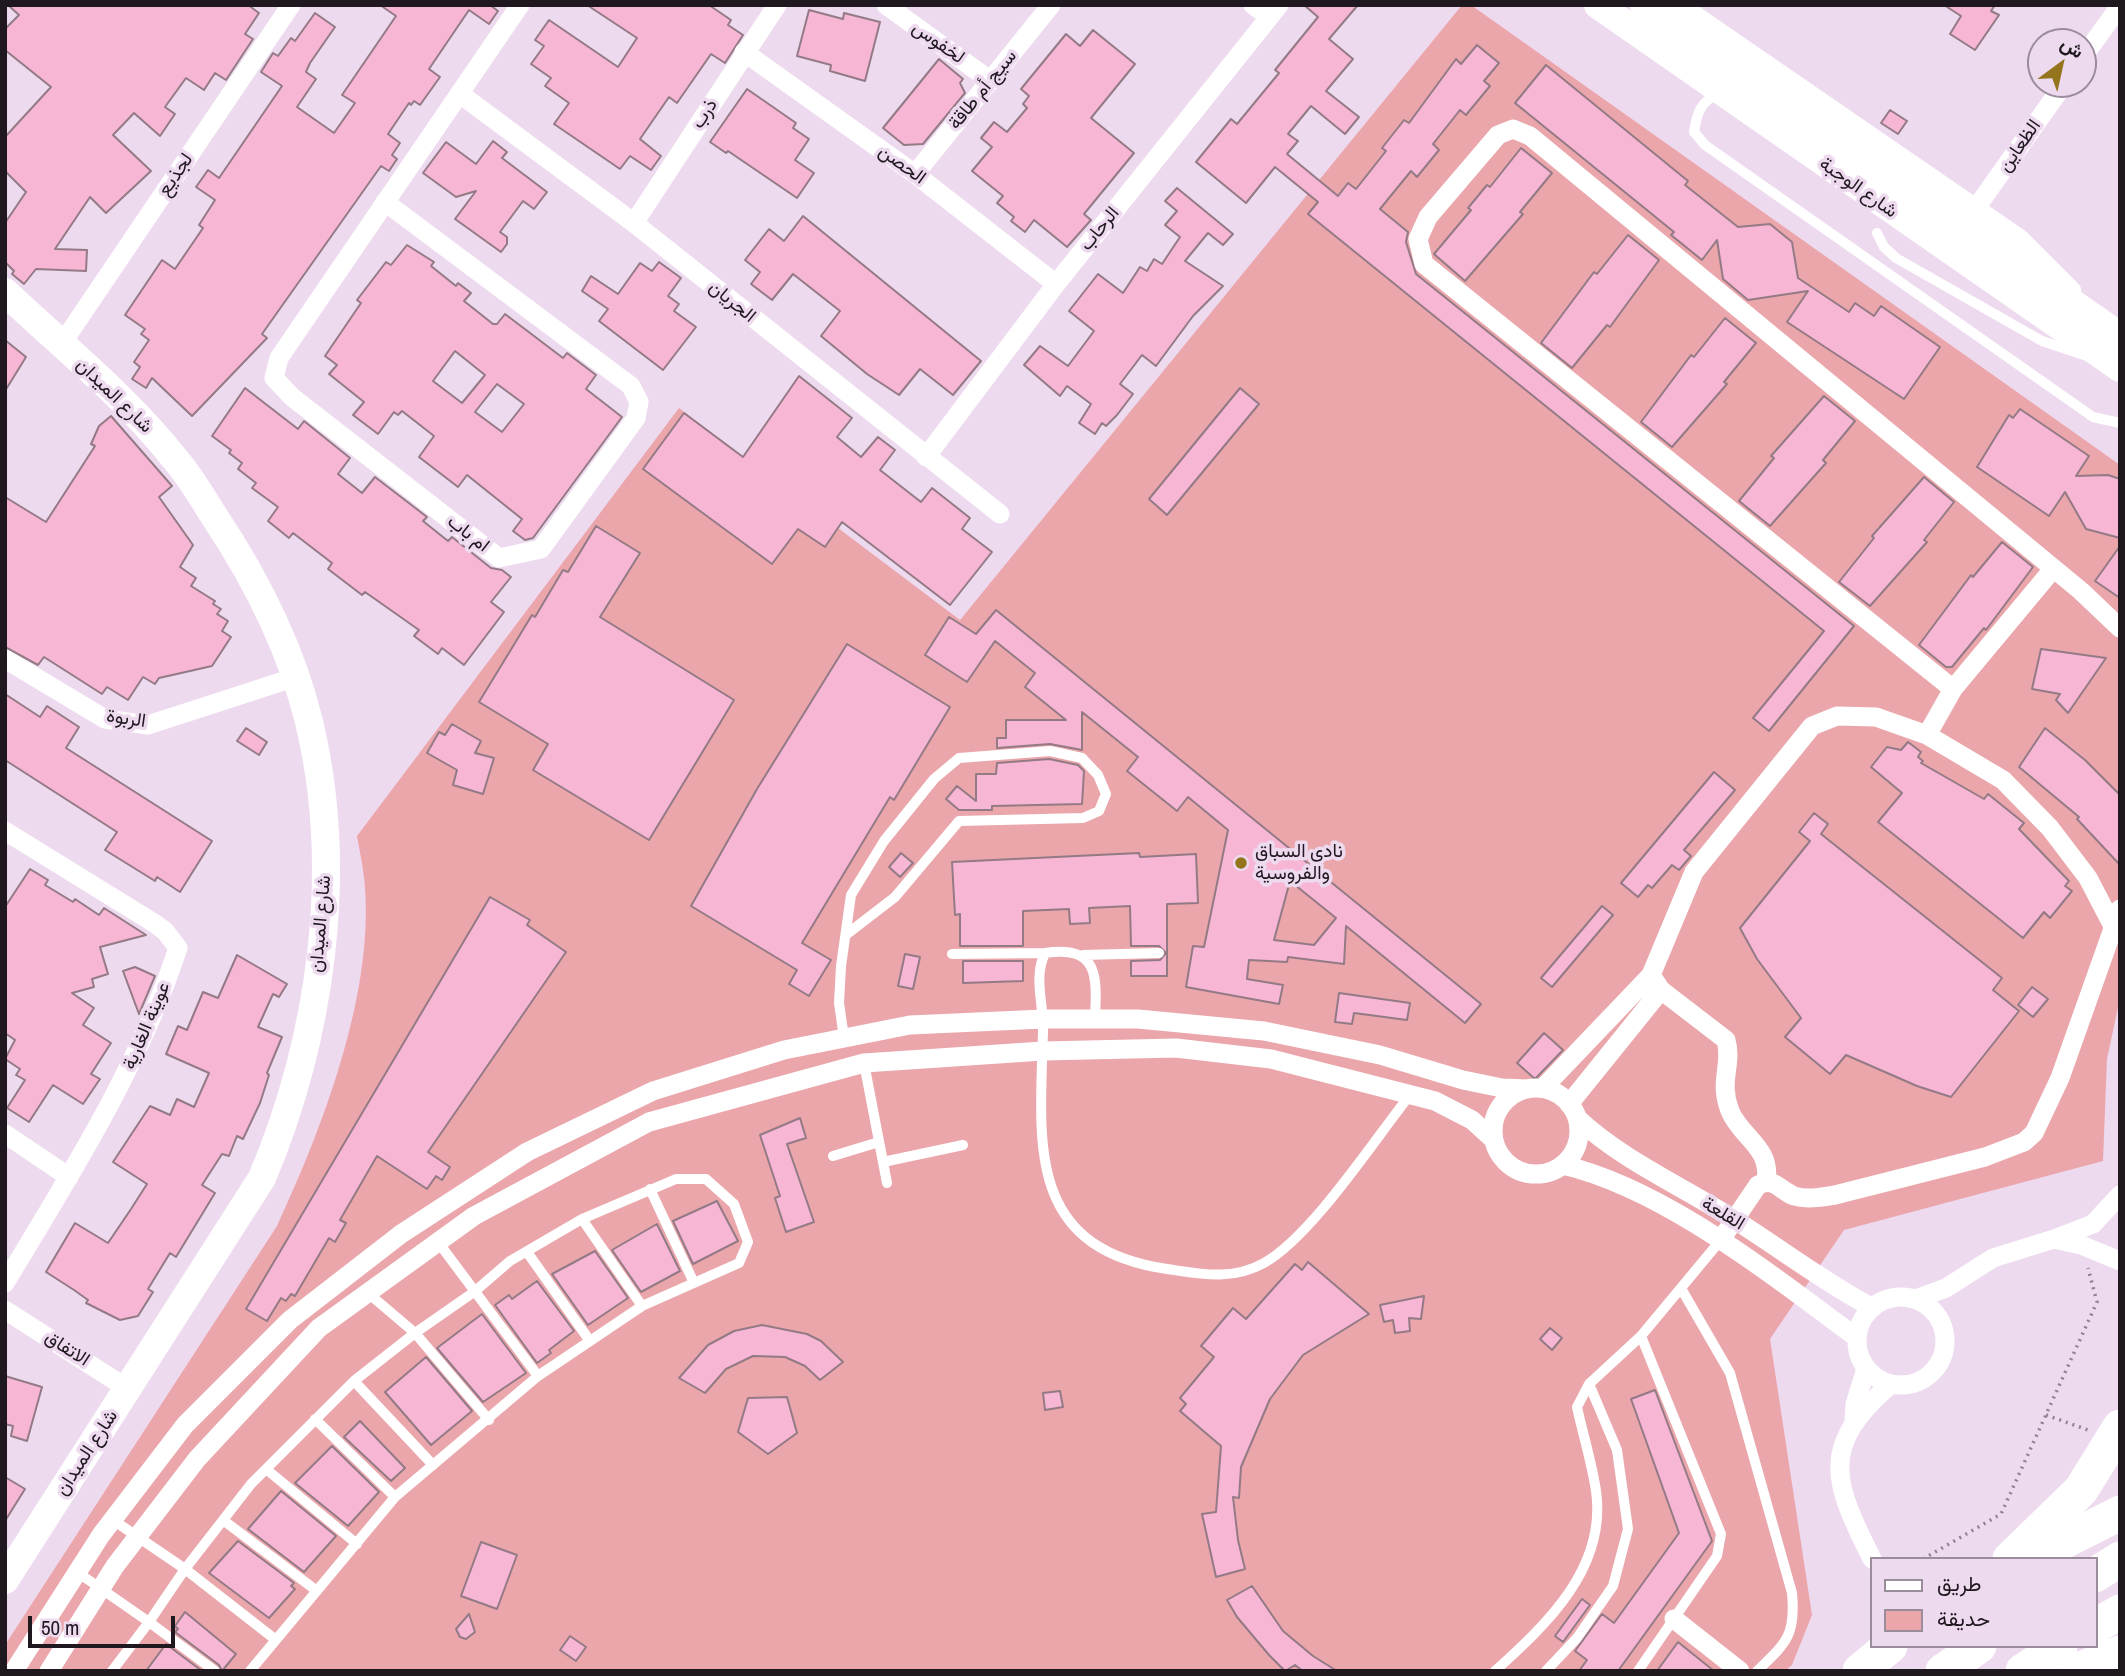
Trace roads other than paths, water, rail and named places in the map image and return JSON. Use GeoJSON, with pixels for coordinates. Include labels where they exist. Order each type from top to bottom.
{"type":"FeatureCollection","features":[{"type":"Feature","properties":{"kind":"highway"},"geometry":{"type":"LineString","coordinates":[[2012,1557],[2081,1490],[2117,1433]]}},
{"type":"Feature","properties":{"kind":"highway"},"geometry":{"type":"LineString","coordinates":[[2033,1557],[2120,1513]]}},
{"type":"Feature","properties":{"kind":"highway"},"geometry":{"type":"LineString","coordinates":[[2097,1574],[2120,1559]]}},
{"type":"Feature","properties":{"kind":"highway"},"geometry":{"type":"LineString","coordinates":[[2097,1625],[2120,1612]]}},
{"type":"Feature","properties":{"kind":"highway"},"geometry":{"type":"LineString","coordinates":[[1943,1671],[1976,1648]]}},
{"type":"Feature","properties":{"kind":"highway"},"geometry":{"type":"LineString","coordinates":[[2023,1671],[2057,1648]]}},
{"type":"Feature","properties":{"kind":"highway"},"geometry":{"type":"LineString","coordinates":[[2076,1671],[2120,1653]]}},
{"type":"Feature","properties":{"kind":"street","name":"لجذيع"},"geometry":{"type":"LineString","coordinates":[[61,345],[291,5]]}},
{"type":"Feature","properties":{"kind":"street","name":"ام باب"},"geometry":{"type":"LineString","coordinates":[[385,202],[631,386],[639,402],[636,418],[541,548],[499,558],[292,397],[274,378],[279,358],[385,202],[460,94],[520,5]]}},
{"type":"Feature","properties":{"kind":"street","name":"ذرب"},"geometry":{"type":"LineString","coordinates":[[634,223],[777,5]]}},
{"type":"Feature","properties":{"kind":"street","name":"لخفوس"},"geometry":{"type":"LineString","coordinates":[[886,5],[991,81]]}},
{"type":"Feature","properties":{"kind":"street","name":"سيج أم طاقة"},"geometry":{"type":"LineString","coordinates":[[915,174],[1051,5]]}},
{"type":"Feature","properties":{"kind":"street"},"geometry":{"type":"LineString","coordinates":[[1253,5],[1274,11]]}},
{"type":"Feature","properties":{"kind":"street","name":"شارع الوجبة"},"geometry":{"type":"LineString","coordinates":[[1598,5],[1721,92],[2115,348]]}},
{"type":"Feature","properties":{"kind":"street","name":"شارع الوجبة"},"geometry":{"type":"LineString","coordinates":[[1644,5],[2115,348]]}},
{"type":"Feature","properties":{"kind":"street"},"geometry":{"type":"LineString","coordinates":[[1680,5],[2019,238],[2115,348]]}},
{"type":"Feature","properties":{"kind":"street"},"geometry":{"type":"LineString","coordinates":[[2097,38],[2120,6]]}},
{"type":"Feature","properties":{"kind":"street","name":"الرحاب"},"geometry":{"type":"LineString","coordinates":[[926,457],[1056,284],[1274,11]]}},
{"type":"Feature","properties":{"kind":"street","name":"الحصن"},"geometry":{"type":"LineString","coordinates":[[744,52],[915,174],[1056,284]]}},
{"type":"Feature","properties":{"kind":"street","name":"الجريان"},"geometry":{"type":"LineString","coordinates":[[460,94],[634,223],[1000,514]]}},
{"type":"Feature","properties":{"kind":"street","name":"الظعاين"},"geometry":{"type":"LineString","coordinates":[[1976,208],[2054,98]]}},
{"type":"Feature","properties":{"kind":"street"},"geometry":{"type":"LineString","coordinates":[[1953,689],[1424,264],[1418,239],[1428,217],[1498,135],[1513,130],[1530,136],[2053,569],[2120,628]]}},
{"type":"Feature","properties":{"kind":"street","name":"شارع الميدان"},"geometry":{"type":"LineString","coordinates":[[5,292],[135,415],[176,459],[239,553],[271,613],[296,677],[315,753],[325,846],[320,955],[301,1059],[274,1149],[262,1178],[5,1580]]}},
{"type":"Feature","properties":{"kind":"street"},"geometry":{"type":"LineString","coordinates":[[1927,735],[1953,689],[2053,569]]}},
{"type":"Feature","properties":{"kind":"street","name":"الربوة"},"geometry":{"type":"LineString","coordinates":[[5,659],[105,719],[148,725],[296,677]]}},
{"type":"Feature","properties":{"kind":"street"},"geometry":{"type":"LineString","coordinates":[[1573,1111],[1656,982],[1694,872],[1812,726],[1838,716],[1876,717],[1927,735],[2003,780],[2050,828],[2117,918],[2043,1118],[2024,1142],[1985,1157],[1835,1195],[1811,1198],[1794,1196],[1775,1183],[1758,1185],[1720,1241]]}},
{"type":"Feature","properties":{"kind":"street","name":"عوينة الغارية"},"geometry":{"type":"LineString","coordinates":[[5,831],[154,923],[165,931],[177,948],[163,994],[120,1089],[5,1283]]}},
{"type":"Feature","properties":{"kind":"street"},"geometry":{"type":"LineString","coordinates":[[13,1671],[113,1520],[185,1425],[290,1320],[425,1218],[527,1152],[653,1091],[785,1050],[910,1025],[1138,1018],[1264,1031],[1380,1055],[1463,1080],[1535,1089],[1573,1111],[1579,1135],[1574,1152],[1563,1165],[1547,1173],[1530,1174],[1514,1168],[1501,1156],[1494,1140],[1493,1123],[1500,1107],[1512,1095],[1535,1089],[1656,982]]}},
{"type":"Feature","properties":{"kind":"street"},"geometry":{"type":"LineString","coordinates":[[1656,982],[1723,1034],[1728,1058],[1723,1079],[1726,1101],[1731,1115],[1756,1142],[1765,1158],[1766,1182]]}},
{"type":"Feature","properties":{"kind":"street"},"geometry":{"type":"LineString","coordinates":[[844,1038],[856,1065]]}},
{"type":"Feature","properties":{"kind":"street"},"geometry":{"type":"LineString","coordinates":[[49,1671],[136,1538],[197,1459],[319,1328],[474,1216],[649,1122],[856,1065],[1043,1051],[1176,1048],[1270,1059],[1435,1101],[1472,1120],[1494,1140]]}},
{"type":"Feature","properties":{"kind":"street","name":"القلعة"},"geometry":{"type":"LineString","coordinates":[[1573,1111],[1596,1136],[1733,1219],[1844,1293],[1871,1307]]}},
{"type":"Feature","properties":{"kind":"street"},"geometry":{"type":"LineString","coordinates":[[5,1134],[69,1177]]}},
{"type":"Feature","properties":{"kind":"street","name":"القلعة"},"geometry":{"type":"LineString","coordinates":[[1563,1165],[1593,1172],[1636,1190],[1720,1241],[1856,1337]]}},
{"type":"Feature","properties":{"kind":"street"},"geometry":{"type":"LineString","coordinates":[[1963,1278],[1953,1293],[1944,1328],[1944,1351],[1933,1372],[1921,1381],[1906,1386],[1890,1385],[1877,1379],[1866,1369],[1857,1354],[1856,1337],[1861,1320],[1871,1307],[1893,1298],[1916,1299],[1963,1278],[1993,1258],[2093,1224],[2120,1195]]}},
{"type":"Feature","properties":{"kind":"street"},"geometry":{"type":"LineString","coordinates":[[425,1218],[438,1242]]}},
{"type":"Feature","properties":{"kind":"street"},"geometry":{"type":"LineString","coordinates":[[2054,1239],[2081,1245],[2120,1261]]}},
{"type":"Feature","properties":{"kind":"street"},"geometry":{"type":"LineString","coordinates":[[353,1271],[368,1293]]}},
{"type":"Feature","properties":{"kind":"street"},"geometry":{"type":"LineString","coordinates":[[1916,1299],[1928,1306],[1944,1328]]}},
{"type":"Feature","properties":{"kind":"street","name":"الاتفاق"},"geometry":{"type":"LineString","coordinates":[[5,1310],[128,1389]]}},
{"type":"Feature","properties":{"kind":"street"},"geometry":{"type":"LineString","coordinates":[[1854,1422],[1855,1404],[1866,1369]]}},
{"type":"Feature","properties":{"kind":"street"},"geometry":{"type":"LineString","coordinates":[[1871,1557],[1845,1504],[1840,1485],[1843,1443],[1854,1422],[1890,1385]]}},
{"type":"Feature","properties":{"kind":"street"},"geometry":{"type":"LineString","coordinates":[[1674,1619],[1740,1671]]}},
{"type":"Feature","properties":{"kind":"lane"},"geometry":{"type":"LineString","coordinates":[[1721,92],[1706,100],[1698,113],[1694,132],[1705,145],[2093,417],[2120,423]]}},
{"type":"Feature","properties":{"kind":"lane"},"geometry":{"type":"LineString","coordinates":[[1877,233],[1884,247],[1896,258],[2042,341],[2073,353],[2115,348]]}},
{"type":"Feature","properties":{"kind":"lane"},"geometry":{"type":"LineString","coordinates":[[844,1038],[839,1003],[851,895],[867,865],[934,779],[959,758],[1050,751],[1082,758],[1098,775],[1106,793],[1099,811],[1083,818],[959,821],[895,897],[847,934]]}},
{"type":"Feature","properties":{"kind":"lane"},"geometry":{"type":"LineString","coordinates":[[952,954],[1045,953],[1066,950],[1083,955],[1159,953]]}},
{"type":"Feature","properties":{"kind":"lane"},"geometry":{"type":"LineString","coordinates":[[1045,953],[1041,962],[1039,986],[1044,1019],[1042,1150],[1052,1196],[1076,1231],[1144,1266],[1223,1277],[1264,1263],[1302,1232],[1410,1094]]}},
{"type":"Feature","properties":{"kind":"lane"},"geometry":{"type":"LineString","coordinates":[[1083,955],[1092,967],[1095,1019]]}},
{"type":"Feature","properties":{"kind":"lane"},"geometry":{"type":"LineString","coordinates":[[856,1065],[879,1142],[887,1183]]}},
{"type":"Feature","properties":{"kind":"lane"},"geometry":{"type":"LineString","coordinates":[[833,1156],[879,1142]]}},
{"type":"Feature","properties":{"kind":"lane"},"geometry":{"type":"LineString","coordinates":[[883,1162],[963,1145]]}},
{"type":"Feature","properties":{"kind":"lane"},"geometry":{"type":"LineString","coordinates":[[113,1671],[185,1569],[266,1469],[354,1381],[415,1333],[474,1292],[510,1261],[582,1219],[676,1179],[706,1179],[734,1204],[748,1242],[738,1263],[642,1306],[538,1376],[395,1497],[250,1671]]}},
{"type":"Feature","properties":{"kind":"lane"},"geometry":{"type":"LineString","coordinates":[[650,1189],[694,1283]]}},
{"type":"Feature","properties":{"kind":"lane"},"geometry":{"type":"LineString","coordinates":[[582,1219],[642,1306]]}},
{"type":"Feature","properties":{"kind":"lane"},"geometry":{"type":"LineString","coordinates":[[1495,1671],[1544,1627],[1590,1560],[1596,1493],[1577,1407],[1590,1384],[1641,1336],[1682,1290],[1720,1241]]}},
{"type":"Feature","properties":{"kind":"lane"},"geometry":{"type":"LineString","coordinates":[[438,1242],[538,1376]]}},
{"type":"Feature","properties":{"kind":"lane"},"geometry":{"type":"LineString","coordinates":[[527,1252],[590,1341]]}},
{"type":"Feature","properties":{"kind":"lane"},"geometry":{"type":"LineString","coordinates":[[1682,1290],[1730,1373],[1792,1593],[1794,1619],[1788,1641],[1757,1671]]}},
{"type":"Feature","properties":{"kind":"lane"},"geometry":{"type":"LineString","coordinates":[[368,1293],[415,1333],[489,1420]]}},
{"type":"Feature","properties":{"kind":"lane"},"geometry":{"type":"LineString","coordinates":[[1637,1671],[1717,1556],[1721,1534],[1641,1336]]}},
{"type":"Feature","properties":{"kind":"lane"},"geometry":{"type":"LineString","coordinates":[[354,1381],[433,1465]]}},
{"type":"Feature","properties":{"kind":"lane"},"geometry":{"type":"LineString","coordinates":[[1546,1671],[1577,1638],[1613,1586],[1628,1529],[1618,1450],[1590,1384]]}},
{"type":"Feature","properties":{"kind":"lane"},"geometry":{"type":"LineString","coordinates":[[315,1419],[395,1497]]}},
{"type":"Feature","properties":{"kind":"lane"},"geometry":{"type":"LineString","coordinates":[[266,1469],[357,1544]]}},
{"type":"Feature","properties":{"kind":"lane"},"geometry":{"type":"LineString","coordinates":[[113,1520],[185,1569],[276,1640]]}},
{"type":"Feature","properties":{"kind":"lane"},"geometry":{"type":"LineString","coordinates":[[223,1520],[317,1591]]}},
{"type":"Feature","properties":{"kind":"lane"},"geometry":{"type":"LineString","coordinates":[[77,1572],[215,1671]]}},
{"type":"Feature","properties":{"kind":"place","name":"نادي السباق والفروسية"},"geometry":{"type":"Point","coordinates":[1241,863]}}]}
